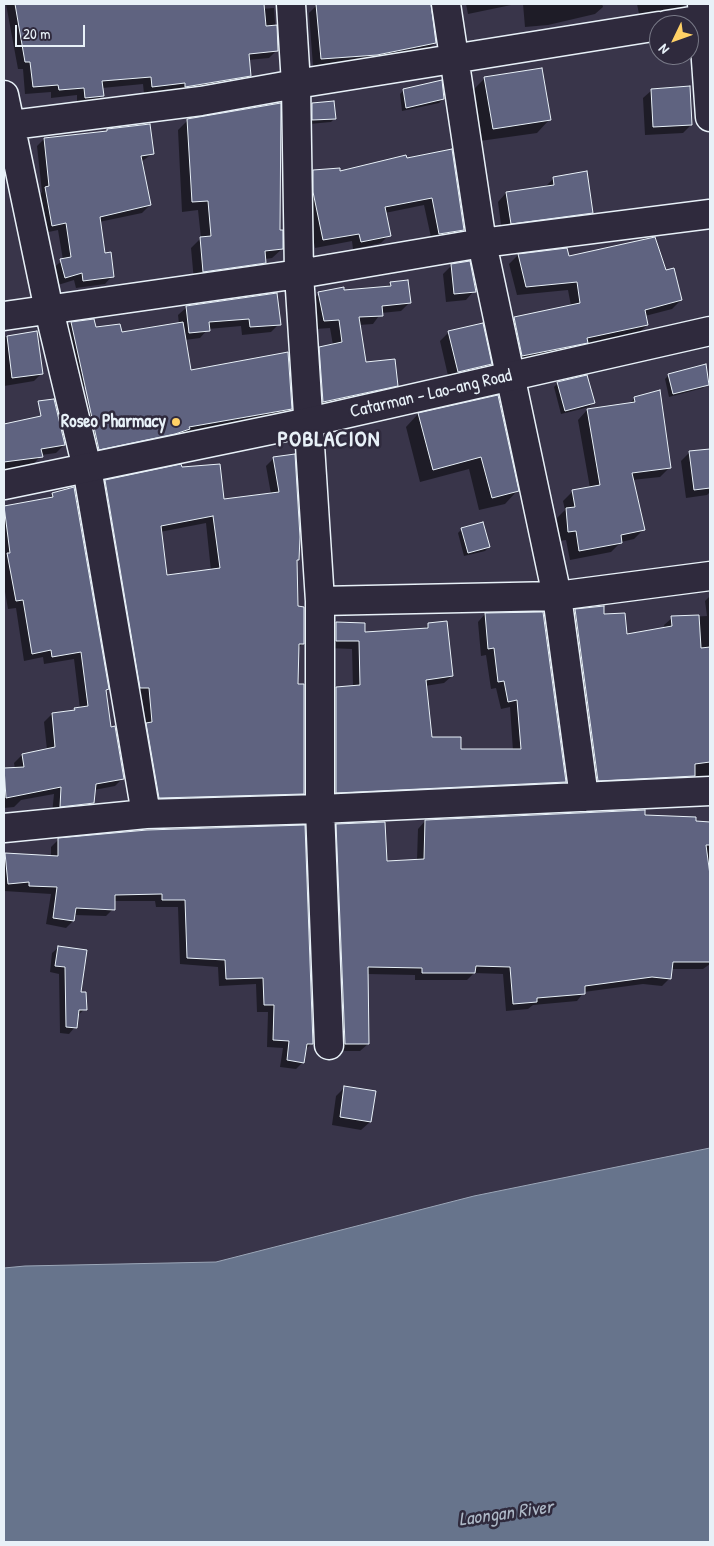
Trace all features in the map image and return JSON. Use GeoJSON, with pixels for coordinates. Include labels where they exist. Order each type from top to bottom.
{"type":"FeatureCollection","features":[{"type":"Feature","properties":{"kind":"street"},"geometry":{"type":"LineString","coordinates":[[291,4],[296,84],[299,274],[320,601],[320,809],[329,1045]]}},
{"type":"Feature","properties":{"kind":"street"},"geometry":{"type":"LineString","coordinates":[[446,4],[482,243],[557,596],[584,797]]}},
{"type":"Feature","properties":{"kind":"street"},"geometry":{"type":"LineString","coordinates":[[706,14],[710,117]]}},
{"type":"Feature","properties":{"kind":"street"},"geometry":{"type":"LineString","coordinates":[[6,126],[201,101],[649,28]]}},
{"type":"Feature","properties":{"kind":"street"},"geometry":{"type":"LineString","coordinates":[[4,95],[6,126],[87,468],[146,814]]}},
{"type":"Feature","properties":{"kind":"street"},"geometry":{"type":"LineString","coordinates":[[4,316],[299,274],[482,243],[710,214]]}},
{"type":"Feature","properties":{"kind":"street","name":"Catarman - Lao-ang Road"},"geometry":{"type":"LineString","coordinates":[[4,485],[309,422],[710,331]]}},
{"type":"Feature","properties":{"kind":"street"},"geometry":{"type":"LineString","coordinates":[[320,601],[557,596],[710,576]]}},
{"type":"Feature","properties":{"kind":"street"},"geometry":{"type":"LineString","coordinates":[[4,828],[146,814],[320,809],[710,791]]}},
{"type":"Feature","properties":{"kind":"water","name":"Laongan River"},"geometry":{"type":"Polygon","coordinates":[[[710,1148],[710,1542],[4,1542],[4,1268],[216,1262],[474,1196],[710,1148]]]}},
{"type":"Feature","properties":{"kind":"building"},"geometry":{"type":"Polygon","coordinates":[[[15,4],[264,4],[266,26],[277,25],[278,51],[249,54],[251,76],[185,87],[185,83],[152,87],[151,77],[102,81],[104,96],[85,98],[84,88],[59,90],[58,85],[33,87],[30,62],[25,62],[15,4]]]}},
{"type":"Feature","properties":{"kind":"building"},"geometry":{"type":"Polygon","coordinates":[[[316,4],[431,4],[436,43],[377,55],[321,59],[316,4]]]}},
{"type":"Feature","properties":{"kind":"building"},"geometry":{"type":"Polygon","coordinates":[[[542,68],[551,120],[493,129],[484,77],[542,68]]]}},
{"type":"Feature","properties":{"kind":"building"},"geometry":{"type":"Polygon","coordinates":[[[442,80],[444,99],[406,108],[403,89],[442,80]]]}},
{"type":"Feature","properties":{"kind":"building"},"geometry":{"type":"Polygon","coordinates":[[[690,86],[692,125],[653,127],[651,89],[690,86]]]}},
{"type":"Feature","properties":{"kind":"building"},"geometry":{"type":"Polygon","coordinates":[[[334,101],[336,119],[312,120],[312,103],[334,101]]]}},
{"type":"Feature","properties":{"kind":"building"},"geometry":{"type":"Polygon","coordinates":[[[281,103],[280,230],[283,230],[283,249],[265,251],[266,263],[203,272],[200,237],[211,236],[208,201],[192,202],[187,119],[281,103]]]}},
{"type":"Feature","properties":{"kind":"building"},"geometry":{"type":"Polygon","coordinates":[[[150,124],[154,154],[141,156],[151,205],[100,217],[105,253],[111,252],[114,277],[83,281],[82,273],[65,278],[60,259],[71,257],[66,223],[52,226],[45,187],[49,186],[44,138],[150,124]]]}},
{"type":"Feature","properties":{"kind":"building"},"geometry":{"type":"Polygon","coordinates":[[[452,149],[464,230],[439,234],[432,198],[385,207],[391,236],[361,242],[359,234],[323,240],[313,192],[313,170],[340,168],[340,171],[406,155],[407,158],[452,149]]]}},
{"type":"Feature","properties":{"kind":"building"},"geometry":{"type":"Polygon","coordinates":[[[587,171],[593,213],[511,224],[506,192],[554,185],[553,177],[587,171]]]}},
{"type":"Feature","properties":{"kind":"building"},"geometry":{"type":"Polygon","coordinates":[[[655,237],[666,270],[674,268],[682,300],[645,310],[648,325],[587,338],[588,343],[522,356],[514,317],[580,303],[577,282],[526,287],[518,254],[567,248],[569,256],[655,237]]]}},
{"type":"Feature","properties":{"kind":"building"},"geometry":{"type":"Polygon","coordinates":[[[470,261],[476,292],[454,294],[451,264],[470,261]]]}},
{"type":"Feature","properties":{"kind":"building"},"geometry":{"type":"Polygon","coordinates":[[[408,280],[411,303],[382,306],[383,316],[359,317],[366,362],[395,359],[398,386],[323,402],[319,347],[342,342],[339,320],[324,321],[318,292],[344,287],[344,290],[391,286],[390,282],[408,280]]]}},
{"type":"Feature","properties":{"kind":"building"},"geometry":{"type":"Polygon","coordinates":[[[277,293],[281,325],[250,327],[249,319],[209,322],[210,331],[189,333],[186,306],[277,293]]]}},
{"type":"Feature","properties":{"kind":"building"},"geometry":{"type":"Polygon","coordinates":[[[94,319],[96,327],[120,324],[122,332],[183,322],[191,370],[288,352],[292,409],[189,427],[190,429],[175,434],[99,450],[71,322],[94,319]]]}},
{"type":"Feature","properties":{"kind":"building"},"geometry":{"type":"Polygon","coordinates":[[[483,323],[492,364],[458,372],[448,331],[483,323]]]}},
{"type":"Feature","properties":{"kind":"building"},"geometry":{"type":"Polygon","coordinates":[[[37,331],[43,374],[12,378],[7,336],[37,331]]]}},
{"type":"Feature","properties":{"kind":"building"},"geometry":{"type":"Polygon","coordinates":[[[706,364],[709,385],[673,394],[668,374],[706,364]]]}},
{"type":"Feature","properties":{"kind":"building"},"geometry":{"type":"Polygon","coordinates":[[[587,375],[595,403],[565,411],[557,382],[587,375]]]}},
{"type":"Feature","properties":{"kind":"building"},"geometry":{"type":"Polygon","coordinates":[[[660,390],[671,468],[632,473],[645,530],[621,535],[622,543],[579,551],[576,531],[568,532],[566,508],[575,507],[572,490],[600,485],[587,409],[635,402],[634,397],[660,390]]]}},
{"type":"Feature","properties":{"kind":"building"},"geometry":{"type":"Polygon","coordinates":[[[498,395],[519,491],[492,498],[481,457],[433,470],[418,413],[498,395]]]}},
{"type":"Feature","properties":{"kind":"building"},"geometry":{"type":"Polygon","coordinates":[[[54,399],[65,445],[41,449],[43,457],[4,462],[4,424],[41,416],[38,401],[54,399]]]}},
{"type":"Feature","properties":{"kind":"building"},"geometry":{"type":"Polygon","coordinates":[[[710,449],[710,488],[694,490],[689,451],[710,449]]]}},
{"type":"Feature","properties":{"kind":"building"},"geometry":{"type":"Polygon","coordinates":[[[295,454],[300,537],[299,560],[297,560],[298,606],[304,607],[304,644],[299,644],[298,684],[304,684],[304,794],[159,798],[146,723],[152,722],[149,688],[140,688],[105,480],[181,464],[182,467],[220,464],[224,499],[279,492],[273,457],[295,454]],[[213,516],[161,526],[167,575],[220,568],[213,516]]]}},
{"type":"Feature","properties":{"kind":"building"},"geometry":{"type":"Polygon","coordinates":[[[74,487],[109,689],[106,690],[111,727],[115,726],[124,779],[96,784],[94,803],[60,807],[61,787],[6,798],[4,768],[24,767],[22,754],[55,747],[52,713],[88,706],[81,652],[52,657],[51,650],[32,654],[23,600],[16,601],[7,553],[10,553],[4,506],[53,497],[52,493],[74,487]]]}},
{"type":"Feature","properties":{"kind":"building"},"geometry":{"type":"Polygon","coordinates":[[[483,522],[490,547],[468,553],[461,528],[483,522]]]}},
{"type":"Feature","properties":{"kind":"building"},"geometry":{"type":"Polygon","coordinates":[[[604,606],[604,614],[625,613],[627,634],[672,626],[671,616],[699,615],[701,648],[710,647],[710,762],[695,764],[695,776],[598,781],[575,609],[604,606]]]}},
{"type":"Feature","properties":{"kind":"building"},"geometry":{"type":"Polygon","coordinates":[[[543,612],[566,782],[336,793],[336,687],[360,685],[359,641],[336,641],[336,622],[365,623],[365,632],[428,628],[428,623],[447,621],[453,676],[426,680],[432,737],[461,737],[461,749],[521,749],[517,700],[508,702],[504,681],[498,682],[494,648],[488,649],[485,613],[543,612]]]}},
{"type":"Feature","properties":{"kind":"building"},"geometry":{"type":"Polygon","coordinates":[[[645,810],[645,815],[696,817],[696,821],[710,822],[710,845],[706,845],[710,875],[710,962],[673,962],[671,979],[652,977],[585,986],[585,994],[537,998],[537,1002],[513,1004],[510,967],[476,966],[475,973],[422,973],[422,968],[368,967],[369,1044],[345,1044],[336,824],[385,822],[387,861],[424,859],[425,820],[645,810]]]}},
{"type":"Feature","properties":{"kind":"building"},"geometry":{"type":"Polygon","coordinates":[[[305,825],[313,1044],[307,1044],[304,1063],[287,1060],[289,1041],[273,1040],[274,1005],[264,1005],[263,978],[226,979],[225,960],[187,958],[185,900],[162,900],[162,894],[115,895],[115,910],[76,908],[74,921],[53,918],[57,887],[29,886],[29,882],[8,884],[5,853],[58,856],[58,838],[147,830],[305,825]]]}},
{"type":"Feature","properties":{"kind":"building"},"geometry":{"type":"Polygon","coordinates":[[[58,946],[87,950],[81,992],[86,992],[87,1010],[79,1010],[77,1028],[66,1027],[65,967],[55,966],[58,946]]]}},
{"type":"Feature","properties":{"kind":"building"},"geometry":{"type":"Polygon","coordinates":[[[344,1086],[376,1091],[371,1122],[340,1117],[344,1086]]]}},
{"type":"Feature","properties":{"kind":"place","name":"Roseo Pharmacy"},"geometry":{"type":"Point","coordinates":[176,422]}},
{"type":"Feature","properties":{"kind":"district","name":"POBLACION"},"geometry":{"type":"Point","coordinates":[329,440]}}]}
